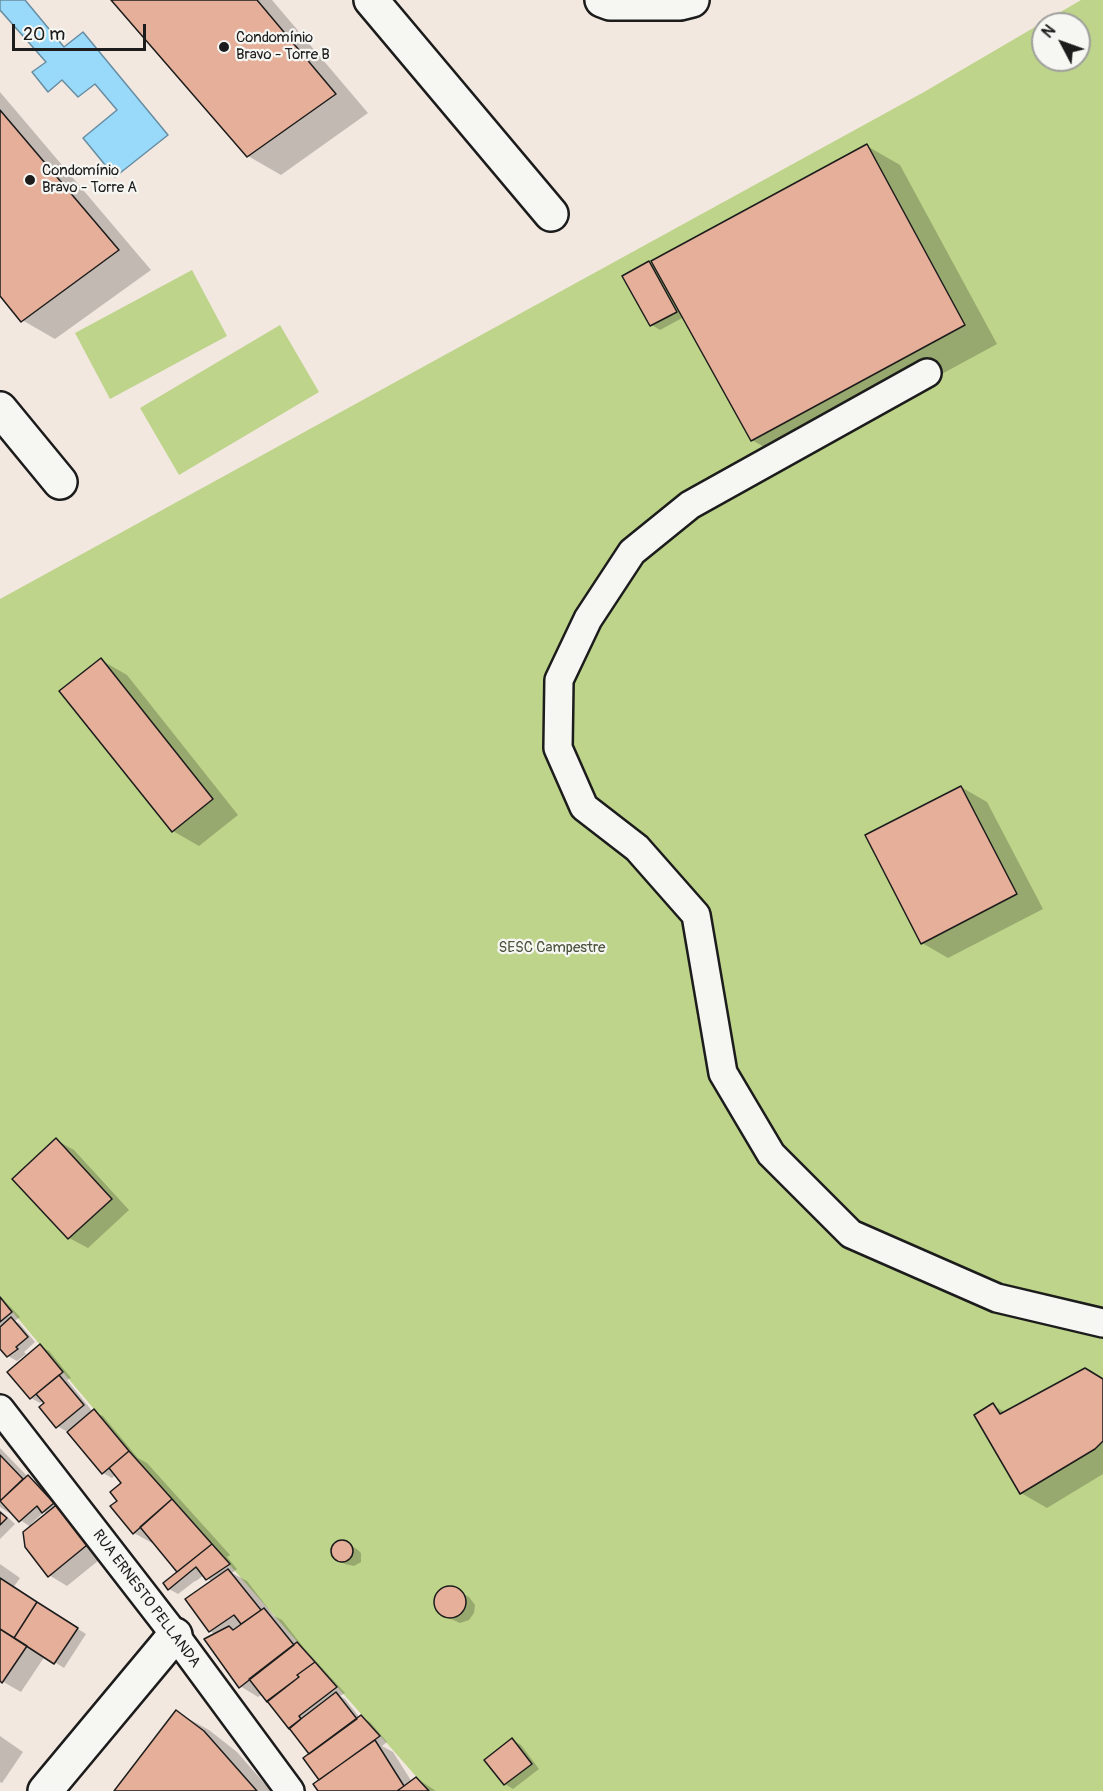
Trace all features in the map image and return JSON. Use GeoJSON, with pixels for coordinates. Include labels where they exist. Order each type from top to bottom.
{"type":"FeatureCollection","features":[{"type":"Feature","properties":{"kind":"street"},"geometry":{"type":"LineString","coordinates":[[371,0],[550,214]]}},
{"type":"Feature","properties":{"kind":"street"},"geometry":{"type":"LineString","coordinates":[[602,0],[610,3],[680,3],[692,0]]}},
{"type":"Feature","properties":{"kind":"street"},"geometry":{"type":"LineString","coordinates":[[0,410],[60,482]]}},
{"type":"Feature","properties":{"kind":"street"},"geometry":{"type":"LineString","coordinates":[[45,1791],[175,1635]]}},
{"type":"Feature","properties":{"kind":"lane"},"geometry":{"type":"LineString","coordinates":[[927,373],[690,505],[632,552],[588,619],[559,680],[558,748],[584,807],[637,848],[696,915],[723,1072],[771,1154],[851,1234],[997,1298],[1103,1323]]}},
{"type":"Feature","properties":{"kind":"lane","name":"RUA ERNESTO PELLANDA"},"geometry":{"type":"LineString","coordinates":[[0,1409],[175,1635],[290,1791]]}},
{"type":"Feature","properties":{"kind":"green space","name":"SESC Campestre"},"geometry":{"type":"Polygon","coordinates":[[[1081,0],[1103,0],[1103,1791],[429,1791],[129,1451],[0,1297],[0,599],[924,92],[1031,29],[1031,72],[1091,72],[1091,12],[1061,12],[1081,0]]]}},
{"type":"Feature","properties":{"kind":"green space"},"geometry":{"type":"Polygon","coordinates":[[[192,270],[227,336],[110,399],[75,333],[192,270]]]}},
{"type":"Feature","properties":{"kind":"green space"},"geometry":{"type":"Polygon","coordinates":[[[280,325],[319,392],[179,475],[140,408],[280,325]]]}},
{"type":"Feature","properties":{"kind":"water"},"geometry":{"type":"Polygon","coordinates":[[[0,0],[25,0],[64,47],[83,32],[168,135],[115,177],[83,138],[117,110],[95,84],[78,97],[62,80],[48,92],[32,72],[46,62],[0,10],[0,0]]]}},
{"type":"Feature","properties":{"kind":"building","name":"Condomínio Bravo - Torre B"},"geometry":{"type":"Polygon","coordinates":[[[111,0],[257,0],[336,94],[247,157],[111,0]]]}},
{"type":"Feature","properties":{"kind":"building","name":"Condomínio Bravo - Torre A"},"geometry":{"type":"Polygon","coordinates":[[[0,110],[119,250],[21,322],[0,296],[0,110]]]}},
{"type":"Feature","properties":{"kind":"building"},"geometry":{"type":"Polygon","coordinates":[[[867,144],[965,325],[751,441],[651,261],[867,144]]]}},
{"type":"Feature","properties":{"kind":"building"},"geometry":{"type":"Polygon","coordinates":[[[649,261],[677,312],[650,326],[622,276],[649,261]]]}},
{"type":"Feature","properties":{"kind":"building"},"geometry":{"type":"Polygon","coordinates":[[[101,658],[213,799],[172,832],[59,691],[101,658]]]}},
{"type":"Feature","properties":{"kind":"building"},"geometry":{"type":"Polygon","coordinates":[[[961,786],[1017,894],[921,944],[865,835],[961,786]]]}},
{"type":"Feature","properties":{"kind":"building"},"geometry":{"type":"Polygon","coordinates":[[[56,1138],[112,1199],[68,1239],[12,1179],[56,1138]]]}},
{"type":"Feature","properties":{"kind":"building"},"geometry":{"type":"Polygon","coordinates":[[[0,1297],[12,1312],[0,1322],[0,1297]]]}},
{"type":"Feature","properties":{"kind":"building"},"geometry":{"type":"Polygon","coordinates":[[[11,1317],[28,1337],[7,1357],[0,1349],[0,1327],[11,1317]]]}},
{"type":"Feature","properties":{"kind":"building"},"geometry":{"type":"Polygon","coordinates":[[[40,1344],[63,1372],[30,1399],[7,1372],[40,1344]]]}},
{"type":"Feature","properties":{"kind":"building"},"geometry":{"type":"Polygon","coordinates":[[[1085,1368],[1103,1379],[1103,1441],[1095,1449],[1020,1494],[974,1415],[993,1403],[1000,1414],[1085,1368]]]}},
{"type":"Feature","properties":{"kind":"building"},"geometry":{"type":"Polygon","coordinates":[[[59,1375],[84,1405],[56,1428],[39,1407],[44,1403],[36,1394],[59,1375]]]}},
{"type":"Feature","properties":{"kind":"building"},"geometry":{"type":"Polygon","coordinates":[[[94,1409],[129,1451],[102,1474],[67,1432],[94,1409]]]}},
{"type":"Feature","properties":{"kind":"building"},"geometry":{"type":"Polygon","coordinates":[[[129,1451],[172,1499],[133,1534],[110,1506],[117,1501],[110,1492],[121,1483],[109,1468],[129,1451]]]}},
{"type":"Feature","properties":{"kind":"building"},"geometry":{"type":"Polygon","coordinates":[[[0,1455],[23,1479],[0,1501],[0,1455]]]}},
{"type":"Feature","properties":{"kind":"building"},"geometry":{"type":"Polygon","coordinates":[[[28,1475],[54,1503],[42,1513],[37,1506],[19,1522],[0,1501],[28,1475]]]}},
{"type":"Feature","properties":{"kind":"building"},"geometry":{"type":"Polygon","coordinates":[[[172,1499],[212,1544],[177,1572],[140,1527],[172,1499]]]}},
{"type":"Feature","properties":{"kind":"building"},"geometry":{"type":"Polygon","coordinates":[[[60,1502],[92,1541],[48,1577],[25,1547],[23,1532],[60,1502]]]}},
{"type":"Feature","properties":{"kind":"building"},"geometry":{"type":"Polygon","coordinates":[[[0,1512],[7,1518],[0,1525],[0,1512]]]}},
{"type":"Feature","properties":{"kind":"building"},"geometry":{"type":"Polygon","coordinates":[[[342,1540],[350,1543],[353,1551],[350,1559],[342,1562],[334,1559],[331,1551],[334,1543],[342,1540]]]}},
{"type":"Feature","properties":{"kind":"building"},"geometry":{"type":"Polygon","coordinates":[[[212,1544],[230,1564],[206,1580],[196,1567],[168,1590],[163,1583],[212,1544]]]}},
{"type":"Feature","properties":{"kind":"building"},"geometry":{"type":"Polygon","coordinates":[[[228,1569],[261,1610],[241,1624],[234,1615],[209,1632],[185,1599],[228,1569]]]}},
{"type":"Feature","properties":{"kind":"building"},"geometry":{"type":"Polygon","coordinates":[[[0,1578],[37,1602],[14,1638],[0,1629],[0,1578]]]}},
{"type":"Feature","properties":{"kind":"building"},"geometry":{"type":"Polygon","coordinates":[[[450,1586],[462,1590],[466,1602],[462,1614],[450,1618],[438,1614],[434,1602],[438,1590],[450,1586]]]}},
{"type":"Feature","properties":{"kind":"building"},"geometry":{"type":"Polygon","coordinates":[[[37,1602],[78,1628],[54,1664],[14,1638],[37,1602]]]}},
{"type":"Feature","properties":{"kind":"building"},"geometry":{"type":"Polygon","coordinates":[[[264,1608],[294,1645],[239,1688],[204,1639],[229,1626],[233,1630],[264,1608]]]}},
{"type":"Feature","properties":{"kind":"building"},"geometry":{"type":"Polygon","coordinates":[[[0,1629],[27,1646],[2,1683],[0,1681],[0,1629]]]}},
{"type":"Feature","properties":{"kind":"building"},"geometry":{"type":"Polygon","coordinates":[[[297,1642],[315,1662],[267,1702],[249,1679],[297,1642]]]}},
{"type":"Feature","properties":{"kind":"building"},"geometry":{"type":"Polygon","coordinates":[[[315,1662],[337,1687],[299,1716],[301,1719],[289,1729],[267,1701],[315,1662]]]}},
{"type":"Feature","properties":{"kind":"building"},"geometry":{"type":"Polygon","coordinates":[[[336,1692],[357,1719],[309,1754],[289,1728],[336,1692]]]}},
{"type":"Feature","properties":{"kind":"building"},"geometry":{"type":"Polygon","coordinates":[[[176,1710],[204,1731],[257,1791],[114,1791],[176,1710]]]}},
{"type":"Feature","properties":{"kind":"building"},"geometry":{"type":"Polygon","coordinates":[[[361,1715],[380,1736],[319,1780],[303,1758],[361,1715]]]}},
{"type":"Feature","properties":{"kind":"building"},"geometry":{"type":"Polygon","coordinates":[[[512,1738],[532,1764],[504,1785],[484,1760],[512,1738]]]}},
{"type":"Feature","properties":{"kind":"building"},"geometry":{"type":"Polygon","coordinates":[[[375,1740],[404,1786],[397,1791],[318,1791],[313,1784],[375,1740]]]}},
{"type":"Feature","properties":{"kind":"building"},"geometry":{"type":"Polygon","coordinates":[[[416,1777],[429,1791],[397,1791],[404,1786],[416,1777]]]}},
{"type":"Feature","properties":{"kind":"place","name":"Condomínio Bravo - Torre B"},"geometry":{"type":"Point","coordinates":[224,47]}},
{"type":"Feature","properties":{"kind":"place","name":"Condomínio Bravo - Torre A"},"geometry":{"type":"Point","coordinates":[30,180]}}]}
